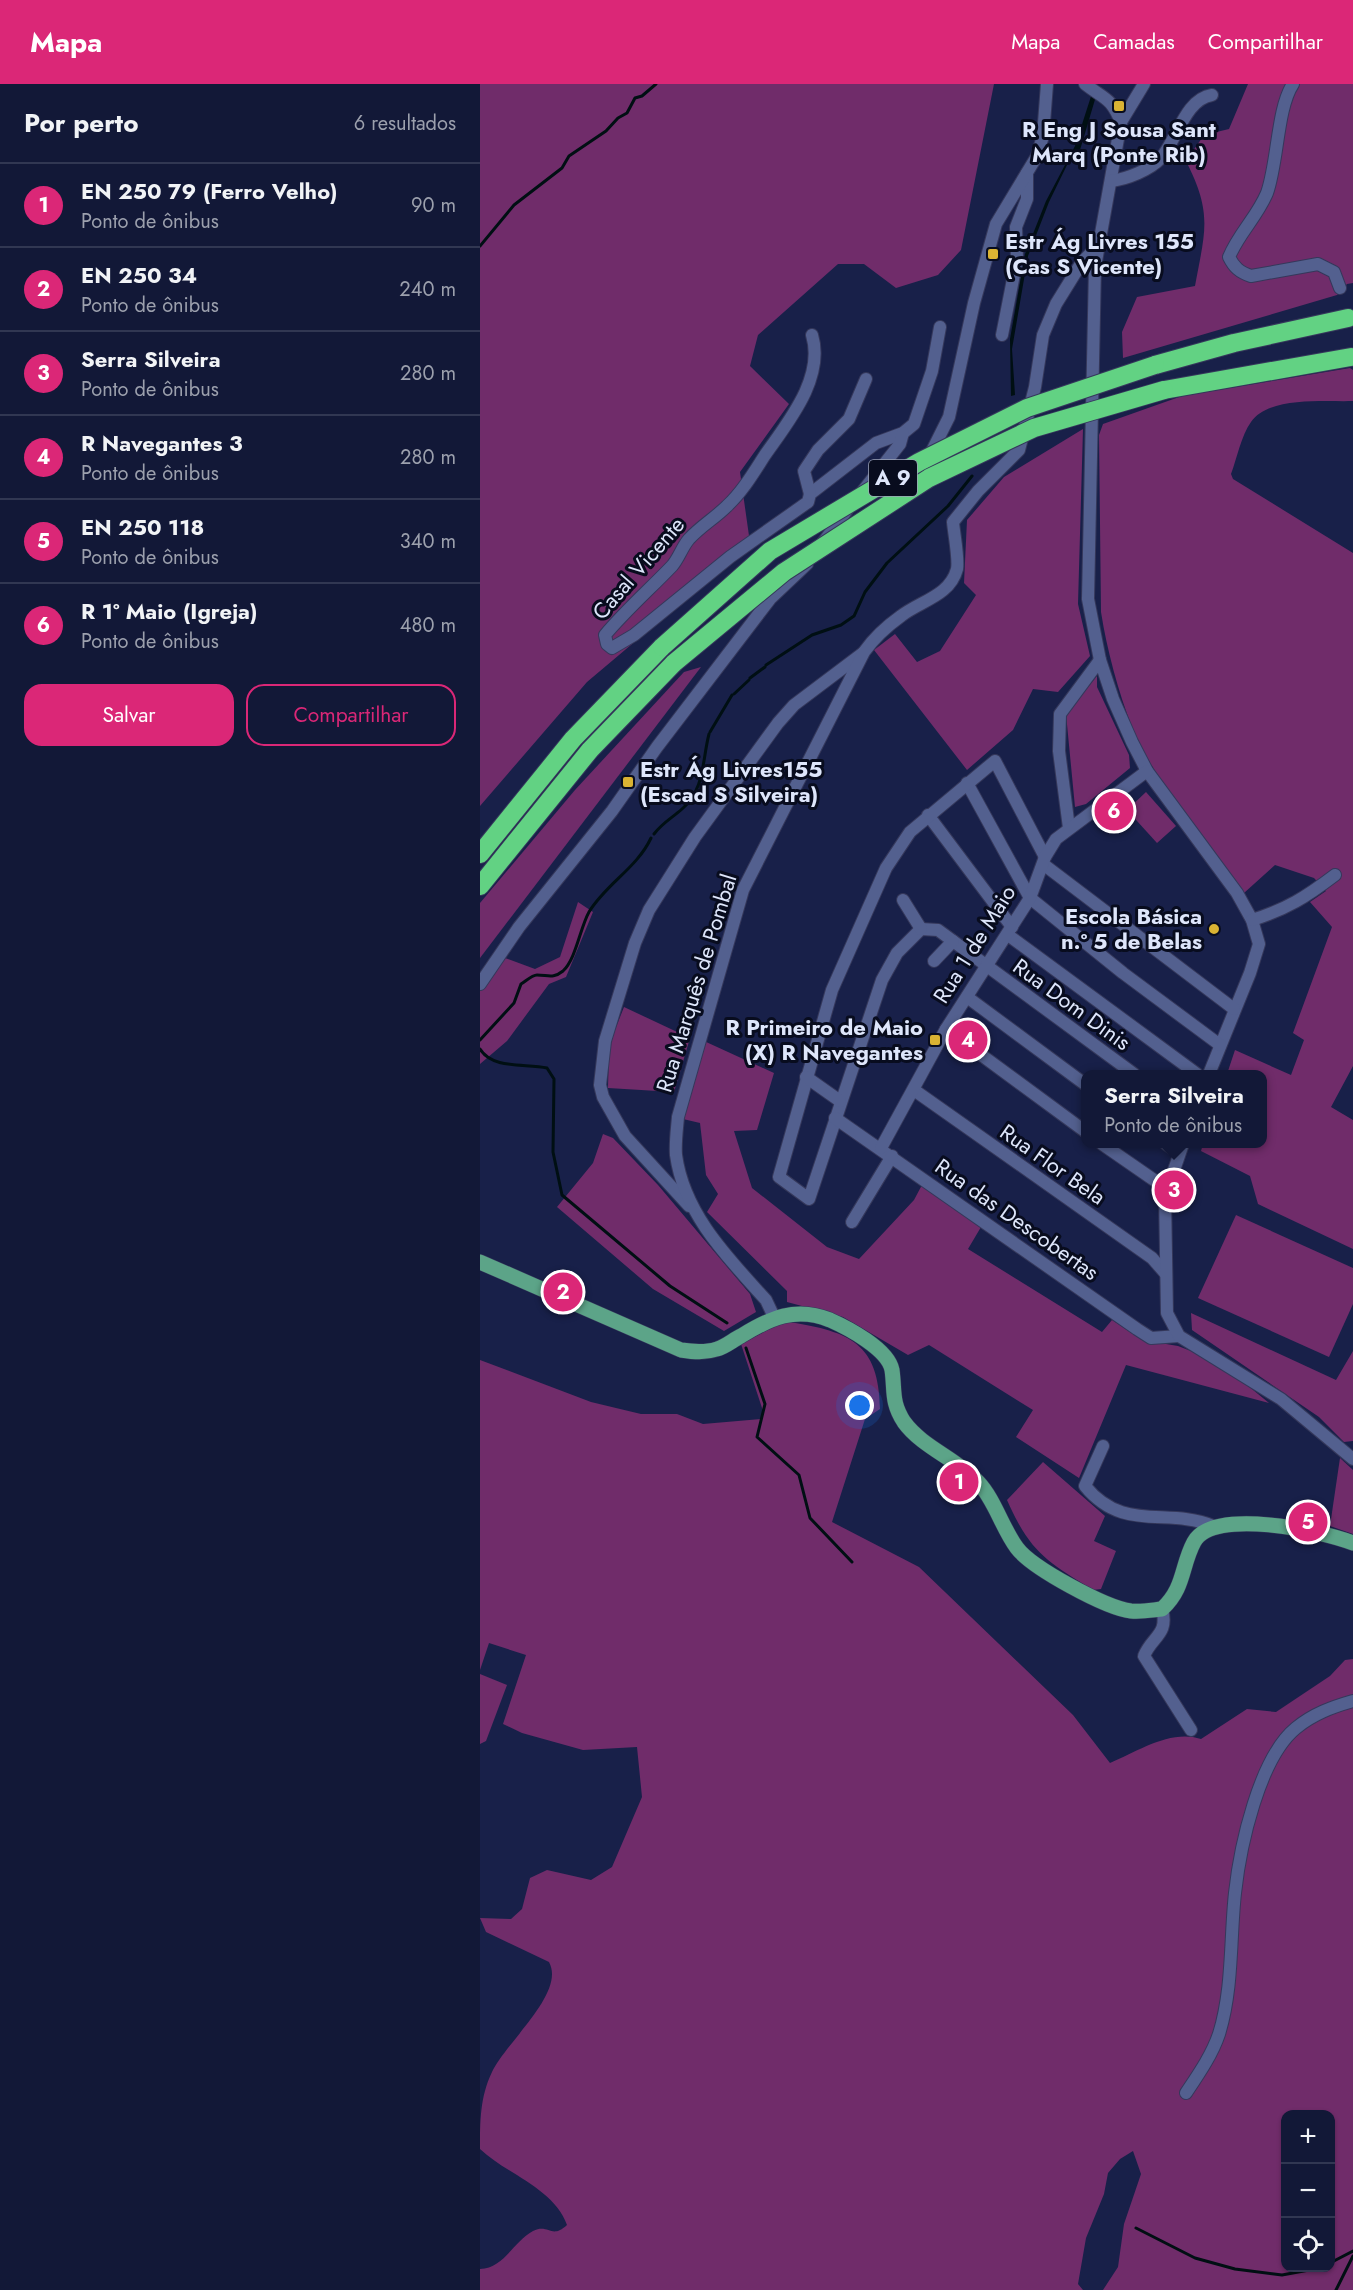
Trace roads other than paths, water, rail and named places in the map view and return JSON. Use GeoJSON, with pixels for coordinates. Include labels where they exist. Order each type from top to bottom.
{"type":"FeatureCollection","features":[{"type":"Feature","properties":{"kind":"highway","name":"A 9"},"geometry":{"type":"LineString","coordinates":[[480,855],[573,739],[662,647],[770,551],[919,462],[1027,408],[1155,365],[1234,343],[1348,318]]}},
{"type":"Feature","properties":{"kind":"highway","name":"A 9"},"geometry":{"type":"LineString","coordinates":[[480,886],[590,750],[674,663],[784,572],[929,478],[1034,428],[1164,390],[1351,357]]}},
{"type":"Feature","properties":{"kind":"main road"},"geometry":{"type":"LineString","coordinates":[[480,1262],[681,1350],[700,1352],[719,1349],[774,1317],[804,1314],[828,1319],[851,1330],[883,1354],[892,1368],[892,1392],[896,1408],[905,1424],[978,1482],[1018,1549],[1034,1563],[1113,1606],[1129,1611],[1162,1609],[1177,1592],[1194,1542],[1213,1526],[1240,1523],[1295,1530],[1353,1543]]}},
{"type":"Feature","properties":{"kind":"street"},"geometry":{"type":"LineString","coordinates":[[480,984],[519,927],[612,811],[657,747],[771,599],[809,562],[859,519],[912,481],[926,463],[949,417],[974,303],[996,224],[1037,156],[1042,136],[1047,84]]}},
{"type":"Feature","properties":{"kind":"street"},"geometry":{"type":"LineString","coordinates":[[1144,84],[1121,122],[1095,267],[1088,599],[1100,660],[1113,699],[1147,771],[1197,837],[1252,920],[1258,951],[1211,1070]]}},
{"type":"Feature","properties":{"kind":"street"},"geometry":{"type":"LineString","coordinates":[[1293,84],[1268,190],[1258,214],[1236,240],[1229,256],[1233,266],[1251,276],[1318,264],[1334,272],[1340,288]]}},
{"type":"Feature","properties":{"kind":"street"},"geometry":{"type":"LineString","coordinates":[[1087,86],[1104,94],[1114,105],[1121,122]]}},
{"type":"Feature","properties":{"kind":"street"},"geometry":{"type":"LineString","coordinates":[[1111,181],[1123,180],[1152,166],[1162,157],[1194,104],[1203,96],[1212,95]]}},
{"type":"Feature","properties":{"kind":"street"},"geometry":{"type":"LineString","coordinates":[[1002,335],[1017,259],[1016,227],[1027,199],[1027,173]]}},
{"type":"Feature","properties":{"kind":"street","name":"Rua Marquês de Pombal"},"geometry":{"type":"LineString","coordinates":[[774,1317],[765,1300],[694,1211],[684,1187],[676,1153],[678,1117],[743,890],[864,652],[874,639],[901,615],[939,595],[953,576],[957,568],[953,522],[978,491],[1019,450],[1035,387],[1043,336],[1056,304],[1082,262],[1099,245]]}},
{"type":"Feature","properties":{"kind":"street"},"geometry":{"type":"LineString","coordinates":[[809,562],[833,527],[894,452],[903,433],[914,424],[932,370],[940,327]]}},
{"type":"Feature","properties":{"kind":"street","name":"Casal Vicente"},"geometry":{"type":"LineString","coordinates":[[812,335],[816,347],[813,370],[793,415],[743,488],[727,506],[705,523],[687,542],[674,564],[628,608],[605,635],[607,644],[612,648],[634,635],[730,557],[808,502],[810,494],[876,443],[903,433]]}},
{"type":"Feature","properties":{"kind":"street"},"geometry":{"type":"LineString","coordinates":[[810,494],[804,471],[818,450],[849,419],[861,398],[866,379]]}},
{"type":"Feature","properties":{"kind":"street"},"geometry":{"type":"LineString","coordinates":[[694,1211],[625,1136],[603,1097],[600,1085],[605,1041],[641,927],[649,910],[695,837],[794,705],[864,652]]}},
{"type":"Feature","properties":{"kind":"street"},"geometry":{"type":"LineString","coordinates":[[1070,828],[1059,751],[1060,714],[1100,660]]}},
{"type":"Feature","properties":{"kind":"street"},"geometry":{"type":"LineString","coordinates":[[903,900],[921,930],[897,953],[882,980],[809,1199],[779,1177],[832,990],[886,868],[910,832],[995,761],[1044,861],[1234,1009]]}},
{"type":"Feature","properties":{"kind":"street","name":"Rua 1 de Maio"},"geometry":{"type":"LineString","coordinates":[[881,1148],[946,1029],[1030,898],[1044,861],[1056,839],[1147,771]]}},
{"type":"Feature","properties":{"kind":"street"},"geometry":{"type":"LineString","coordinates":[[967,783],[1030,898],[1123,973],[1220,1045]]}},
{"type":"Feature","properties":{"kind":"street"},"geometry":{"type":"LineString","coordinates":[[928,815],[1010,931],[1192,1070]]}},
{"type":"Feature","properties":{"kind":"street"},"geometry":{"type":"LineString","coordinates":[[1252,920],[1281,912],[1306,898],[1335,875]]}},
{"type":"Feature","properties":{"kind":"street","name":"Rua Dom Dinis"},"geometry":{"type":"LineString","coordinates":[[921,930],[938,930],[1128,1070]]}},
{"type":"Feature","properties":{"kind":"street"},"geometry":{"type":"LineString","coordinates":[[934,961],[953,941]]}},
{"type":"Feature","properties":{"kind":"street"},"geometry":{"type":"LineString","coordinates":[[967,996],[1081,1081]]}},
{"type":"Feature","properties":{"kind":"street"},"geometry":{"type":"LineString","coordinates":[[946,1029],[1081,1128]]}},
{"type":"Feature","properties":{"kind":"street"},"geometry":{"type":"LineString","coordinates":[[806,1077],[840,1101]]}},
{"type":"Feature","properties":{"kind":"street","name":"Rua Flor Bela"},"geometry":{"type":"LineString","coordinates":[[914,1090],[1152,1258],[1166,1274]]}},
{"type":"Feature","properties":{"kind":"street","name":"Rua das Descobertas"},"geometry":{"type":"LineString","coordinates":[[835,1118],[1151,1338],[1179,1336]]}},
{"type":"Feature","properties":{"kind":"street"},"geometry":{"type":"LineString","coordinates":[[1109,1148],[1167,1190]]}},
{"type":"Feature","properties":{"kind":"street"},"geometry":{"type":"LineString","coordinates":[[1181,1148],[1167,1190],[1166,1274],[1167,1313],[1179,1336],[1281,1399],[1351,1452]]}},
{"type":"Feature","properties":{"kind":"street"},"geometry":{"type":"LineString","coordinates":[[852,1222],[892,1156]]}},
{"type":"Feature","properties":{"kind":"street"},"geometry":{"type":"LineString","coordinates":[[1103,1446],[1085,1486],[1092,1494],[1119,1512],[1132,1516],[1199,1520],[1213,1526]]}},
{"type":"Feature","properties":{"kind":"street"},"geometry":{"type":"LineString","coordinates":[[1162,1609],[1165,1620],[1161,1634],[1144,1656],[1191,1730]]}},
{"type":"Feature","properties":{"kind":"street"},"geometry":{"type":"LineString","coordinates":[[1186,2093],[1219,2035],[1225,2006],[1235,1893],[1256,1798],[1266,1768],[1294,1729],[1324,1710],[1353,1701]]}},
{"type":"Feature","properties":{"kind":"waterway"},"geometry":{"type":"LineString","coordinates":[[480,246],[514,205],[562,168],[569,156],[606,131],[618,118],[627,113],[635,98],[642,96],[656,84]]}},
{"type":"Feature","properties":{"kind":"waterway"},"geometry":{"type":"LineString","coordinates":[[766,665],[812,635],[841,625],[854,616],[865,592],[887,563],[948,506],[972,476]]}},
{"type":"Feature","properties":{"kind":"waterway"},"geometry":{"type":"LineString","coordinates":[[750,678],[765,667]]}},
{"type":"Feature","properties":{"kind":"waterway"},"geometry":{"type":"LineString","coordinates":[[734,694],[749,680]]}},
{"type":"Feature","properties":{"kind":"waterway"},"geometry":{"type":"LineString","coordinates":[[710,732],[732,695]]}},
{"type":"Feature","properties":{"kind":"waterway"},"geometry":{"type":"LineString","coordinates":[[654,834],[682,809],[695,793],[702,774],[709,734]]}},
{"type":"Feature","properties":{"kind":"waterway"},"geometry":{"type":"LineString","coordinates":[[480,1040],[514,1003],[521,984],[535,975],[553,976],[563,971],[575,951],[589,912],[638,858],[651,838]]}},
{"type":"Feature","properties":{"kind":"waterway"},"geometry":{"type":"LineString","coordinates":[[480,1049],[486,1056],[502,1063],[547,1068],[554,1079],[553,1152],[562,1195],[670,1286],[727,1323]]}},
{"type":"Feature","properties":{"kind":"waterway"},"geometry":{"type":"LineString","coordinates":[[746,1348],[765,1404],[757,1437],[799,1475],[810,1518],[852,1562]]}},
{"type":"Feature","properties":{"kind":"waterway"},"geometry":{"type":"LineString","coordinates":[[1136,2228],[1195,2258],[1235,2269],[1282,2275],[1298,2272]]}},
{"type":"Feature","properties":{"kind":"waterway"},"geometry":{"type":"LineString","coordinates":[[1335,2260],[1353,2251]]}},
{"type":"Feature","properties":{"kind":"waterway"},"geometry":{"type":"LineString","coordinates":[[1336,2290],[1353,2256]]}},
{"type":"Feature","properties":{"kind":"place","name":"R Eng J Sousa Sant Marq (Ponte Rib)"},"geometry":{"type":"Point","coordinates":[1119,106]}},
{"type":"Feature","properties":{"kind":"place","name":"Estr Ág Livres 155 (Cas S Vicente)"},"geometry":{"type":"Point","coordinates":[993,254]}},
{"type":"Feature","properties":{"kind":"place","name":"Estr Ág Livres155 (Escad S Silveira)"},"geometry":{"type":"Point","coordinates":[628,782]}},
{"type":"Feature","properties":{"kind":"place","name":"R 1º Maio (Igreja)"},"geometry":{"type":"Point","coordinates":[1114,811]}},
{"type":"Feature","properties":{"kind":"place","name":"Escola Básica n.º 5 de Belas"},"geometry":{"type":"Point","coordinates":[1214,929]}},
{"type":"Feature","properties":{"kind":"place","name":"R Primeiro de Maio (X) R Navegantes"},"geometry":{"type":"Point","coordinates":[935,1040]}},
{"type":"Feature","properties":{"kind":"place","name":"R Navegantes 3"},"geometry":{"type":"Point","coordinates":[968,1040]}},
{"type":"Feature","properties":{"kind":"place","name":"Serra Silveira"},"geometry":{"type":"Point","coordinates":[1174,1190]}},
{"type":"Feature","properties":{"kind":"place","name":"EN 250 34"},"geometry":{"type":"Point","coordinates":[563,1292]}},
{"type":"Feature","properties":{"kind":"place","name":"EN 250 79 (Ferro Velho)"},"geometry":{"type":"Point","coordinates":[959,1482]}},
{"type":"Feature","properties":{"kind":"place","name":"EN 250 118"},"geometry":{"type":"Point","coordinates":[1308,1522]}}]}
